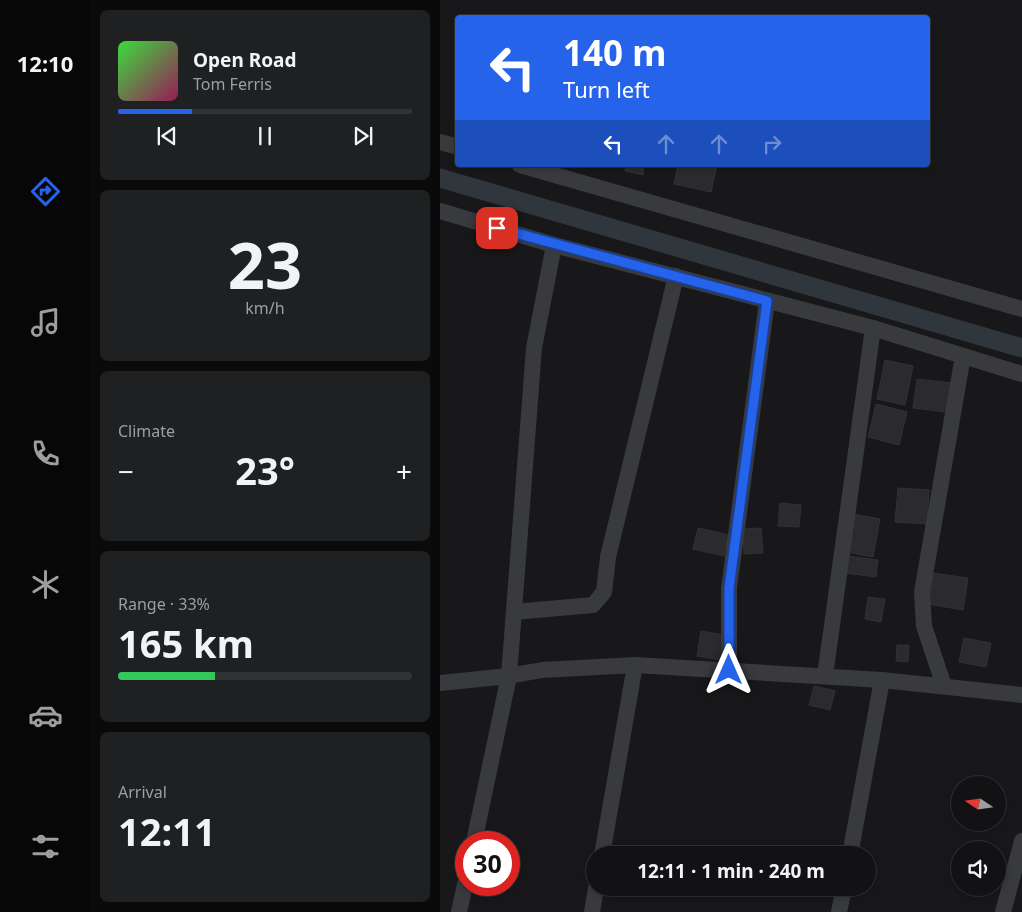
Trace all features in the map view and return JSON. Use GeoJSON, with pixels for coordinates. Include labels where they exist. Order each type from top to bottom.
{"type":"FeatureCollection","features":[{"type":"Feature","properties":{"kind":"street"},"geometry":{"type":"LineString","coordinates":[[440,142],[455,146]]}},
{"type":"Feature","properties":{"kind":"street"},"geometry":{"type":"LineString","coordinates":[[527,167],[1022,309]]}},
{"type":"Feature","properties":{"kind":"street"},"geometry":{"type":"LineString","coordinates":[[440,211],[554,245],[873,328],[1022,374]]}},
{"type":"Feature","properties":{"kind":"street"},"geometry":{"type":"LineString","coordinates":[[476,831],[509,676],[534,348],[554,245]]}},
{"type":"Feature","properties":{"kind":"street"},"geometry":{"type":"LineString","coordinates":[[514,612],[593,605],[604,592],[608,557],[676,276]]}},
{"type":"Feature","properties":{"kind":"street"},"geometry":{"type":"LineString","coordinates":[[729,670],[729,588],[767,301]]}},
{"type":"Feature","properties":{"kind":"street"},"geometry":{"type":"LineString","coordinates":[[826,676],[873,328]]}},
{"type":"Feature","properties":{"kind":"street"},"geometry":{"type":"LineString","coordinates":[[944,686],[924,626],[922,592],[963,356]]}},
{"type":"Feature","properties":{"kind":"street"},"geometry":{"type":"LineString","coordinates":[[604,846],[635,665]]}},
{"type":"Feature","properties":{"kind":"street"},"geometry":{"type":"LineString","coordinates":[[440,683],[509,676],[542,670],[635,665],[882,680],[1022,695]]}},
{"type":"Feature","properties":{"kind":"street"},"geometry":{"type":"LineString","coordinates":[[852,846],[882,680]]}},
{"type":"Feature","properties":{"kind":"street"},"geometry":{"type":"LineString","coordinates":[[1003,912],[1022,841]]}},
{"type":"Feature","properties":{"kind":"street"},"geometry":{"type":"LineString","coordinates":[[459,912],[462,896]]}},
{"type":"Feature","properties":{"kind":"street"},"geometry":{"type":"LineString","coordinates":[[592,912],[595,896]]}},
{"type":"Feature","properties":{"kind":"street"},"geometry":{"type":"LineString","coordinates":[[839,912],[842,896]]}},
{"type":"Feature","properties":{"kind":"building"},"geometry":{"type":"Polygon","coordinates":[[[626,167],[644,167],[643,175],[625,171],[626,167]]]}},
{"type":"Feature","properties":{"kind":"building"},"geometry":{"type":"Polygon","coordinates":[[[678,167],[717,167],[711,192],[674,184],[678,167]]]}},
{"type":"Feature","properties":{"kind":"building"},"geometry":{"type":"Polygon","coordinates":[[[885,360],[913,366],[905,405],[877,399],[885,360]]]}},
{"type":"Feature","properties":{"kind":"building"},"geometry":{"type":"Polygon","coordinates":[[[917,379],[952,383],[948,412],[913,408],[917,379]]]}},
{"type":"Feature","properties":{"kind":"building"},"geometry":{"type":"Polygon","coordinates":[[[876,404],[907,412],[899,445],[868,437],[876,404]]]}},
{"type":"Feature","properties":{"kind":"building"},"geometry":{"type":"Polygon","coordinates":[[[898,488],[929,490],[927,524],[895,522],[898,488]]]}},
{"type":"Feature","properties":{"kind":"building"},"geometry":{"type":"Polygon","coordinates":[[[780,503],[801,505],[799,527],[778,526],[780,503]]]}},
{"type":"Feature","properties":{"kind":"building"},"geometry":{"type":"Polygon","coordinates":[[[852,514],[880,519],[873,557],[846,552],[852,514]]]}},
{"type":"Feature","properties":{"kind":"building"},"geometry":{"type":"Polygon","coordinates":[[[698,528],[729,535],[724,556],[693,549],[698,528]]]}},
{"type":"Feature","properties":{"kind":"building"},"geometry":{"type":"Polygon","coordinates":[[[761,528],[763,553],[744,554],[743,529],[761,528]]]}},
{"type":"Feature","properties":{"kind":"building"},"geometry":{"type":"Polygon","coordinates":[[[847,556],[878,560],[876,577],[845,573],[847,556]]]}},
{"type":"Feature","properties":{"kind":"building"},"geometry":{"type":"Polygon","coordinates":[[[933,573],[968,578],[963,610],[928,604],[933,573]]]}},
{"type":"Feature","properties":{"kind":"building"},"geometry":{"type":"Polygon","coordinates":[[[868,597],[885,599],[881,622],[865,619],[868,597]]]}},
{"type":"Feature","properties":{"kind":"building"},"geometry":{"type":"Polygon","coordinates":[[[701,631],[724,635],[720,660],[697,656],[701,631]]]}},
{"type":"Feature","properties":{"kind":"building"},"geometry":{"type":"Polygon","coordinates":[[[964,638],[991,643],[986,667],[959,662],[964,638]]]}},
{"type":"Feature","properties":{"kind":"building"},"geometry":{"type":"Polygon","coordinates":[[[897,645],[909,645],[908,662],[896,661],[897,645]]]}},
{"type":"Feature","properties":{"kind":"building"},"geometry":{"type":"Polygon","coordinates":[[[814,686],[835,691],[830,710],[809,705],[814,686]]]}},
{"type":"Feature","properties":{"kind":"waterway"},"geometry":{"type":"LineString","coordinates":[[440,178],[1022,348]]}},
{"type":"Feature","properties":{"kind":"route"},"geometry":{"type":"LineString","coordinates":[[497,228],[554,245],[767,301],[729,588],[729,670]]}}]}
